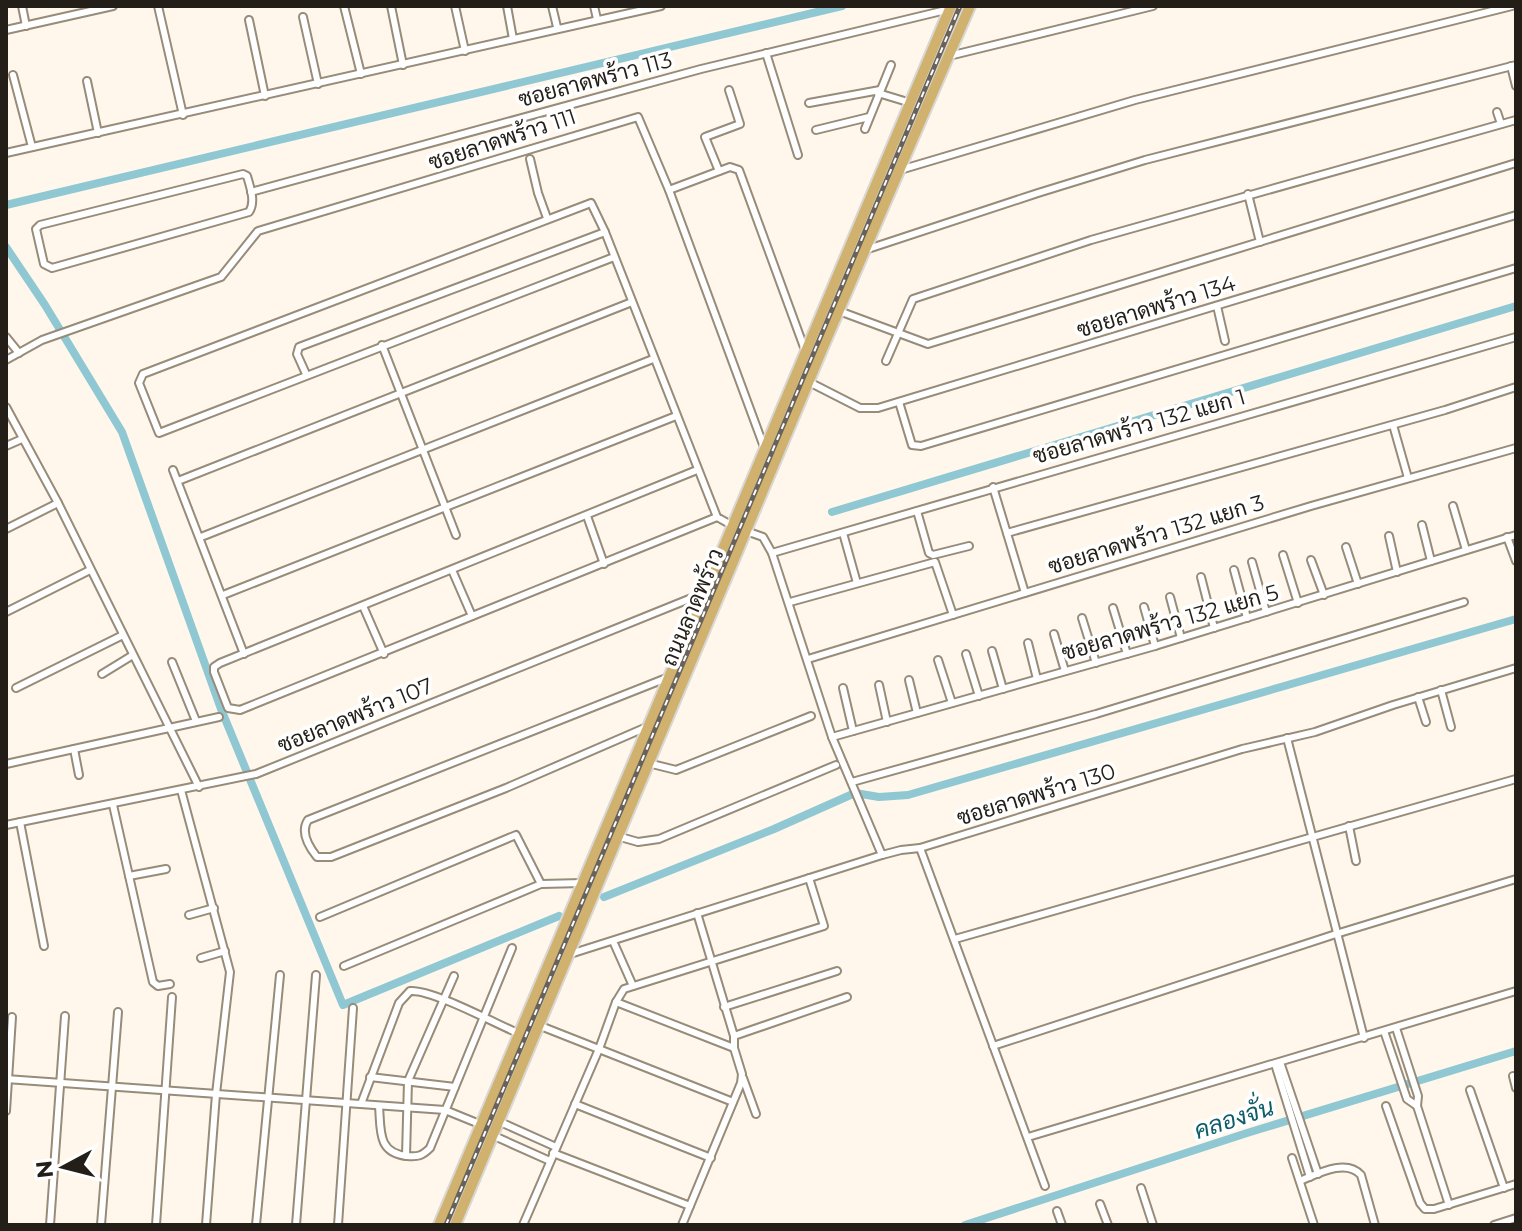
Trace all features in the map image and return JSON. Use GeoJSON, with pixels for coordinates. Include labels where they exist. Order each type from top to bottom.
{"type":"FeatureCollection","features":[{"type":"Feature","properties":{"kind":"main road","name":"ถนนลาดพร้าว"},"geometry":{"type":"LineString","coordinates":[[455,1225],[970,6]]}},
{"type":"Feature","properties":{"kind":"main road","name":"ถนนลาดพร้าว"},"geometry":{"type":"LineString","coordinates":[[439,1225],[951,8]]}},
{"type":"Feature","properties":{"kind":"main road"},"geometry":{"type":"LineString","coordinates":[[649,726],[662,731]]}},
{"type":"Feature","properties":{"kind":"main road"},"geometry":{"type":"LineString","coordinates":[[642,742],[655,747]]}},
{"type":"Feature","properties":{"kind":"street"},"geometry":{"type":"LineString","coordinates":[[22,6],[26,26]]}},
{"type":"Feature","properties":{"kind":"street"},"geometry":{"type":"LineString","coordinates":[[6,30],[113,6]]}},
{"type":"Feature","properties":{"kind":"street"},"geometry":{"type":"LineString","coordinates":[[158,6],[183,115]]}},
{"type":"Feature","properties":{"kind":"street"},"geometry":{"type":"LineString","coordinates":[[344,6],[361,74]]}},
{"type":"Feature","properties":{"kind":"street"},"geometry":{"type":"LineString","coordinates":[[391,6],[403,65]]}},
{"type":"Feature","properties":{"kind":"street"},"geometry":{"type":"LineString","coordinates":[[455,6],[465,51]]}},
{"type":"Feature","properties":{"kind":"street"},"geometry":{"type":"LineString","coordinates":[[507,6],[513,39]]}},
{"type":"Feature","properties":{"kind":"street"},"geometry":{"type":"LineString","coordinates":[[552,6],[557,27]]}},
{"type":"Feature","properties":{"kind":"street"},"geometry":{"type":"LineString","coordinates":[[594,6],[597,19]]}},
{"type":"Feature","properties":{"kind":"street"},"geometry":{"type":"LineString","coordinates":[[6,153],[661,6]]}},
{"type":"Feature","properties":{"kind":"street"},"geometry":{"type":"LineString","coordinates":[[949,56],[1153,6]]}},
{"type":"Feature","properties":{"kind":"street"},"geometry":{"type":"LineString","coordinates":[[900,170],[1135,100],[1512,6]]}},
{"type":"Feature","properties":{"kind":"street","name":"ซอยลาดพร้าว 113"},"geometry":{"type":"LineString","coordinates":[[251,192],[766,53],[951,8]]}},
{"type":"Feature","properties":{"kind":"street"},"geometry":{"type":"LineString","coordinates":[[303,17],[318,84]]}},
{"type":"Feature","properties":{"kind":"street"},"geometry":{"type":"LineString","coordinates":[[249,20],[265,96]]}},
{"type":"Feature","properties":{"kind":"street"},"geometry":{"type":"LineString","coordinates":[[766,53],[798,155]]}},
{"type":"Feature","properties":{"kind":"street"},"geometry":{"type":"LineString","coordinates":[[865,129],[891,65]]}},
{"type":"Feature","properties":{"kind":"street"},"geometry":{"type":"LineString","coordinates":[[865,250],[1145,160],[1514,66],[1516,86]]}},
{"type":"Feature","properties":{"kind":"street"},"geometry":{"type":"LineString","coordinates":[[13,75],[32,147]]}},
{"type":"Feature","properties":{"kind":"street"},"geometry":{"type":"LineString","coordinates":[[87,81],[98,133]]}},
{"type":"Feature","properties":{"kind":"street"},"geometry":{"type":"LineString","coordinates":[[719,171],[705,137],[740,124],[729,90]]}},
{"type":"Feature","properties":{"kind":"street"},"geometry":{"type":"LineString","coordinates":[[809,103],[879,91],[911,103]]}},
{"type":"Feature","properties":{"kind":"street"},"geometry":{"type":"LineString","coordinates":[[1497,112],[1501,124]]}},
{"type":"Feature","properties":{"kind":"street","name":"ซอยลาดพร้าว 111"},"geometry":{"type":"LineString","coordinates":[[6,360],[57,335],[221,277],[258,231],[422,184],[635,117],[641,119],[669,190],[765,450]]}},
{"type":"Feature","properties":{"kind":"street"},"geometry":{"type":"LineString","coordinates":[[816,130],[869,117]]}},
{"type":"Feature","properties":{"kind":"street"},"geometry":{"type":"LineString","coordinates":[[886,361],[913,299],[1091,240],[1516,120]]}},
{"type":"Feature","properties":{"kind":"street"},"geometry":{"type":"LineString","coordinates":[[530,159],[547,218]]}},
{"type":"Feature","properties":{"kind":"street"},"geometry":{"type":"LineString","coordinates":[[839,311],[928,344],[1516,163]]}},
{"type":"Feature","properties":{"kind":"street"},"geometry":{"type":"LineString","coordinates":[[669,190],[730,167],[739,170],[806,353]]}},
{"type":"Feature","properties":{"kind":"street"},"geometry":{"type":"LineString","coordinates":[[243,174],[247,176],[251,192],[253,206],[249,212],[52,268],[44,264],[36,236],[37,227],[243,174]]}},
{"type":"Feature","properties":{"kind":"street"},"geometry":{"type":"LineString","coordinates":[[1248,194],[1260,242]]}},
{"type":"Feature","properties":{"kind":"street"},"geometry":{"type":"LineString","coordinates":[[614,257],[159,433],[139,383],[143,374],[547,218],[588,203],[593,204],[605,232],[653,359],[717,517],[733,526]]}},
{"type":"Feature","properties":{"kind":"street","name":"ซอยลาดพร้าว 134"},"geometry":{"type":"LineString","coordinates":[[809,382],[860,408],[899,402],[1516,215]]}},
{"type":"Feature","properties":{"kind":"street"},"geometry":{"type":"LineString","coordinates":[[306,374],[297,354],[299,347],[605,232]]}},
{"type":"Feature","properties":{"kind":"street"},"geometry":{"type":"LineString","coordinates":[[899,402],[912,445],[921,446],[1516,268]]}},
{"type":"Feature","properties":{"kind":"street"},"geometry":{"type":"LineString","coordinates":[[178,481],[632,302]]}},
{"type":"Feature","properties":{"kind":"street"},"geometry":{"type":"LineString","coordinates":[[1217,306],[1225,341]]}},
{"type":"Feature","properties":{"kind":"street"},"geometry":{"type":"LineString","coordinates":[[6,337],[19,353]]}},
{"type":"Feature","properties":{"kind":"street","name":"ซอยลาดพร้าว 132 แยก 1"},"geometry":{"type":"LineString","coordinates":[[772,553],[1516,337]]}},
{"type":"Feature","properties":{"kind":"street"},"geometry":{"type":"LineString","coordinates":[[382,345],[456,535]]}},
{"type":"Feature","properties":{"kind":"street"},"geometry":{"type":"LineString","coordinates":[[201,537],[653,359]]}},
{"type":"Feature","properties":{"kind":"street"},"geometry":{"type":"LineString","coordinates":[[1007,533],[1393,425],[1516,387]]}},
{"type":"Feature","properties":{"kind":"street"},"geometry":{"type":"LineString","coordinates":[[6,407],[58,503],[199,787]]}},
{"type":"Feature","properties":{"kind":"street"},"geometry":{"type":"LineString","coordinates":[[223,595],[676,416]]}},
{"type":"Feature","properties":{"kind":"street"},"geometry":{"type":"LineString","coordinates":[[1393,425],[1408,478]]}},
{"type":"Feature","properties":{"kind":"street"},"geometry":{"type":"LineString","coordinates":[[6,446],[22,439]]}},
{"type":"Feature","properties":{"kind":"street","name":"ซอยลาดพร้าว 132 แยก 3"},"geometry":{"type":"LineString","coordinates":[[808,659],[1516,448]]}},
{"type":"Feature","properties":{"kind":"street"},"geometry":{"type":"LineString","coordinates":[[173,470],[244,654]]}},
{"type":"Feature","properties":{"kind":"street"},"geometry":{"type":"LineString","coordinates":[[697,470],[214,667],[220,690],[228,708],[240,710],[717,517]]}},
{"type":"Feature","properties":{"kind":"street"},"geometry":{"type":"LineString","coordinates":[[993,487],[1025,593]]}},
{"type":"Feature","properties":{"kind":"street"},"geometry":{"type":"LineString","coordinates":[[6,529],[58,503]]}},
{"type":"Feature","properties":{"kind":"street"},"geometry":{"type":"LineString","coordinates":[[1453,506],[1466,550]]}},
{"type":"Feature","properties":{"kind":"street"},"geometry":{"type":"LineString","coordinates":[[917,511],[929,553],[933,555],[969,546]]}},
{"type":"Feature","properties":{"kind":"street"},"geometry":{"type":"LineString","coordinates":[[587,516],[604,564]]}},
{"type":"Feature","properties":{"kind":"street"},"geometry":{"type":"LineString","coordinates":[[1422,525],[1431,561]]}},
{"type":"Feature","properties":{"kind":"street"},"geometry":{"type":"LineString","coordinates":[[746,531],[763,537],[772,553],[832,737],[882,855]]}},
{"type":"Feature","properties":{"kind":"street"},"geometry":{"type":"LineString","coordinates":[[843,533],[857,583]]}},
{"type":"Feature","properties":{"kind":"street","name":"ซอยลาดพร้าว 132 แยก 5"},"geometry":{"type":"LineString","coordinates":[[832,737],[1155,646],[1516,535]]}},
{"type":"Feature","properties":{"kind":"street"},"geometry":{"type":"LineString","coordinates":[[1389,536],[1397,572]]}},
{"type":"Feature","properties":{"kind":"street"},"geometry":{"type":"LineString","coordinates":[[1507,537],[1516,561]]}},
{"type":"Feature","properties":{"kind":"street"},"geometry":{"type":"LineString","coordinates":[[1346,547],[1358,584]]}},
{"type":"Feature","properties":{"kind":"street"},"geometry":{"type":"LineString","coordinates":[[1283,555],[1298,603]]}},
{"type":"Feature","properties":{"kind":"street"},"geometry":{"type":"LineString","coordinates":[[1311,560],[1324,595]]}},
{"type":"Feature","properties":{"kind":"street"},"geometry":{"type":"LineString","coordinates":[[790,602],[935,562],[953,615]]}},
{"type":"Feature","properties":{"kind":"street"},"geometry":{"type":"LineString","coordinates":[[1252,562],[1266,612]]}},
{"type":"Feature","properties":{"kind":"street"},"geometry":{"type":"LineString","coordinates":[[6,612],[90,570]]}},
{"type":"Feature","properties":{"kind":"street"},"geometry":{"type":"LineString","coordinates":[[452,570],[472,616]]}},
{"type":"Feature","properties":{"kind":"street"},"geometry":{"type":"LineString","coordinates":[[1234,570],[1247,618]]}},
{"type":"Feature","properties":{"kind":"street"},"geometry":{"type":"LineString","coordinates":[[1201,577],[1214,628]]}},
{"type":"Feature","properties":{"kind":"street","name":"ซอยลาดพร้าว 107"},"geometry":{"type":"LineString","coordinates":[[6,825],[256,774],[704,593]]}},
{"type":"Feature","properties":{"kind":"street"},"geometry":{"type":"LineString","coordinates":[[1170,597],[1181,638]]}},
{"type":"Feature","properties":{"kind":"street"},"geometry":{"type":"LineString","coordinates":[[854,785],[1464,602]]}},
{"type":"Feature","properties":{"kind":"street"},"geometry":{"type":"LineString","coordinates":[[363,606],[384,654]]}},
{"type":"Feature","properties":{"kind":"street"},"geometry":{"type":"LineString","coordinates":[[1144,607],[1155,646]]}},
{"type":"Feature","properties":{"kind":"street"},"geometry":{"type":"LineString","coordinates":[[1113,608],[1127,654]]}},
{"type":"Feature","properties":{"kind":"street"},"geometry":{"type":"LineString","coordinates":[[1082,618],[1096,663]]}},
{"type":"Feature","properties":{"kind":"street"},"geometry":{"type":"LineString","coordinates":[[1054,634],[1065,671]]}},
{"type":"Feature","properties":{"kind":"street"},"geometry":{"type":"LineString","coordinates":[[16,688],[123,635]]}},
{"type":"Feature","properties":{"kind":"street"},"geometry":{"type":"LineString","coordinates":[[1028,643],[1037,679]]}},
{"type":"Feature","properties":{"kind":"street"},"geometry":{"type":"LineString","coordinates":[[992,651],[1003,689]]}},
{"type":"Feature","properties":{"kind":"street"},"geometry":{"type":"LineString","coordinates":[[966,654],[979,696]]}},
{"type":"Feature","properties":{"kind":"street"},"geometry":{"type":"LineString","coordinates":[[102,674],[133,655]]}},
{"type":"Feature","properties":{"kind":"street"},"geometry":{"type":"LineString","coordinates":[[938,660],[952,703]]}},
{"type":"Feature","properties":{"kind":"street"},"geometry":{"type":"LineString","coordinates":[[172,662],[196,721]]}},
{"type":"Feature","properties":{"kind":"street","name":"ซอยลาดพร้าว 130"},"geometry":{"type":"LineString","coordinates":[[567,955],[882,855],[920,848],[1242,749],[1315,732],[1516,668]]}},
{"type":"Feature","properties":{"kind":"street"},"geometry":{"type":"LineString","coordinates":[[649,726],[506,788],[331,857],[317,857],[310,848],[304,829],[308,820],[669,677]]}},
{"type":"Feature","properties":{"kind":"street"},"geometry":{"type":"LineString","coordinates":[[909,680],[917,713]]}},
{"type":"Feature","properties":{"kind":"street"},"geometry":{"type":"LineString","coordinates":[[879,685],[887,722]]}},
{"type":"Feature","properties":{"kind":"street"},"geometry":{"type":"LineString","coordinates":[[843,688],[853,731]]}},
{"type":"Feature","properties":{"kind":"street"},"geometry":{"type":"LineString","coordinates":[[1441,690],[1451,727]]}},
{"type":"Feature","properties":{"kind":"street"},"geometry":{"type":"LineString","coordinates":[[1418,697],[1426,722]]}},
{"type":"Feature","properties":{"kind":"street"},"geometry":{"type":"LineString","coordinates":[[648,763],[676,770],[811,716]]}},
{"type":"Feature","properties":{"kind":"street"},"geometry":{"type":"LineString","coordinates":[[6,764],[219,717]]}},
{"type":"Feature","properties":{"kind":"street"},"geometry":{"type":"LineString","coordinates":[[1287,738],[1364,1038]]}},
{"type":"Feature","properties":{"kind":"street"},"geometry":{"type":"LineString","coordinates":[[74,749],[79,775]]}},
{"type":"Feature","properties":{"kind":"street"},"geometry":{"type":"LineString","coordinates":[[617,836],[638,842],[659,839],[836,765]]}},
{"type":"Feature","properties":{"kind":"street"},"geometry":{"type":"LineString","coordinates":[[955,939],[1516,779]]}},
{"type":"Feature","properties":{"kind":"street"},"geometry":{"type":"LineString","coordinates":[[181,790],[231,975],[216,1094],[206,1225]]}},
{"type":"Feature","properties":{"kind":"street"},"geometry":{"type":"LineString","coordinates":[[113,805],[153,982],[158,986],[170,984]]}},
{"type":"Feature","properties":{"kind":"street"},"geometry":{"type":"LineString","coordinates":[[20,822],[44,946]]}},
{"type":"Feature","properties":{"kind":"street"},"geometry":{"type":"LineString","coordinates":[[1349,826],[1356,861]]}},
{"type":"Feature","properties":{"kind":"street"},"geometry":{"type":"LineString","coordinates":[[320,917],[516,835],[541,884]]}},
{"type":"Feature","properties":{"kind":"street"},"geometry":{"type":"LineString","coordinates":[[920,848],[1045,1186]]}},
{"type":"Feature","properties":{"kind":"street"},"geometry":{"type":"LineString","coordinates":[[129,876],[166,869]]}},
{"type":"Feature","properties":{"kind":"street"},"geometry":{"type":"LineString","coordinates":[[523,1225],[624,989],[824,926],[809,878]]}},
{"type":"Feature","properties":{"kind":"street"},"geometry":{"type":"LineString","coordinates":[[993,1046],[1516,879]]}},
{"type":"Feature","properties":{"kind":"street"},"geometry":{"type":"LineString","coordinates":[[344,966],[541,884],[583,883]]}},
{"type":"Feature","properties":{"kind":"street"},"geometry":{"type":"LineString","coordinates":[[189,915],[214,908]]}},
{"type":"Feature","properties":{"kind":"street"},"geometry":{"type":"LineString","coordinates":[[697,913],[734,1036],[734,1048],[756,1114]]}},
{"type":"Feature","properties":{"kind":"street"},"geometry":{"type":"LineString","coordinates":[[613,941],[633,986]]}},
{"type":"Feature","properties":{"kind":"street"},"geometry":{"type":"LineString","coordinates":[[379,1106],[385,1146],[395,1155],[421,1156],[425,1153],[512,948]]}},
{"type":"Feature","properties":{"kind":"street"},"geometry":{"type":"LineString","coordinates":[[201,958],[225,951]]}},
{"type":"Feature","properties":{"kind":"street"},"geometry":{"type":"LineString","coordinates":[[724,1007],[837,971]]}},
{"type":"Feature","properties":{"kind":"street"},"geometry":{"type":"LineString","coordinates":[[256,1225],[280,975]]}},
{"type":"Feature","properties":{"kind":"street"},"geometry":{"type":"LineString","coordinates":[[296,1225],[316,975]]}},
{"type":"Feature","properties":{"kind":"street"},"geometry":{"type":"LineString","coordinates":[[406,1156],[408,1081],[454,976]]}},
{"type":"Feature","properties":{"kind":"street"},"geometry":{"type":"LineString","coordinates":[[361,1104],[404,995],[416,990],[520,1034]]}},
{"type":"Feature","properties":{"kind":"street"},"geometry":{"type":"LineString","coordinates":[[1028,1137],[1516,991]]}},
{"type":"Feature","properties":{"kind":"street"},"geometry":{"type":"LineString","coordinates":[[156,1225],[172,997]]}},
{"type":"Feature","properties":{"kind":"street"},"geometry":{"type":"LineString","coordinates":[[734,1036],[847,997]]}},
{"type":"Feature","properties":{"kind":"street"},"geometry":{"type":"LineString","coordinates":[[616,1002],[734,1048]]}},
{"type":"Feature","properties":{"kind":"street"},"geometry":{"type":"LineString","coordinates":[[338,1225],[353,1008]]}},
{"type":"Feature","properties":{"kind":"street"},"geometry":{"type":"LineString","coordinates":[[101,1225],[118,1012]]}},
{"type":"Feature","properties":{"kind":"street"},"geometry":{"type":"LineString","coordinates":[[50,1225],[65,1016]]}},
{"type":"Feature","properties":{"kind":"street"},"geometry":{"type":"LineString","coordinates":[[6,1111],[12,1017]]}},
{"type":"Feature","properties":{"kind":"street"},"geometry":{"type":"LineString","coordinates":[[538,1025],[733,1102]]}},
{"type":"Feature","properties":{"kind":"street"},"geometry":{"type":"LineString","coordinates":[[1396,1028],[1449,1205]]}},
{"type":"Feature","properties":{"kind":"street"},"geometry":{"type":"LineString","coordinates":[[1384,1031],[1407,1099],[1417,1106]]}},
{"type":"Feature","properties":{"kind":"street"},"geometry":{"type":"LineString","coordinates":[[1277,1063],[1314,1176]]}},
{"type":"Feature","properties":{"kind":"street"},"geometry":{"type":"LineString","coordinates":[[682,1225],[742,1074]]}},
{"type":"Feature","properties":{"kind":"street"},"geometry":{"type":"LineString","coordinates":[[1513,1076],[1516,1088]]}},
{"type":"Feature","properties":{"kind":"street"},"geometry":{"type":"LineString","coordinates":[[370,1077],[455,1087]]}},
{"type":"Feature","properties":{"kind":"street"},"geometry":{"type":"LineString","coordinates":[[7,1079],[445,1110],[482,1125]]}},
{"type":"Feature","properties":{"kind":"street"},"geometry":{"type":"LineString","coordinates":[[1470,1090],[1504,1188]]}},
{"type":"Feature","properties":{"kind":"street"},"geometry":{"type":"LineString","coordinates":[[575,1104],[711,1158]]}},
{"type":"Feature","properties":{"kind":"street"},"geometry":{"type":"LineString","coordinates":[[1386,1106],[1420,1203],[1425,1209],[1449,1205],[1516,1184]]}},
{"type":"Feature","properties":{"kind":"street"},"geometry":{"type":"LineString","coordinates":[[498,1121],[555,1150],[690,1206]]}},
{"type":"Feature","properties":{"kind":"street"},"geometry":{"type":"LineString","coordinates":[[492,1135],[550,1161]]}},
{"type":"Feature","properties":{"kind":"street"},"geometry":{"type":"LineString","coordinates":[[1292,1158],[1314,1225]]}},
{"type":"Feature","properties":{"kind":"street"},"geometry":{"type":"LineString","coordinates":[[1300,1181],[1344,1167],[1355,1169],[1361,1175],[1375,1225]]}},
{"type":"Feature","properties":{"kind":"street"},"geometry":{"type":"LineString","coordinates":[[1141,1188],[1153,1225]]}},
{"type":"Feature","properties":{"kind":"street"},"geometry":{"type":"LineString","coordinates":[[1100,1204],[1108,1225]]}},
{"type":"Feature","properties":{"kind":"street"},"geometry":{"type":"LineString","coordinates":[[1057,1211],[1062,1225]]}},
{"type":"Feature","properties":{"kind":"street"},"geometry":{"type":"LineString","coordinates":[[1494,1225],[1516,1218]]}},
{"type":"Feature","properties":{"kind":"waterway"},"geometry":{"type":"LineString","coordinates":[[6,205],[842,6]]}},
{"type":"Feature","properties":{"kind":"waterway"},"geometry":{"type":"LineString","coordinates":[[6,247],[122,432],[221,709],[343,1005],[559,916]]}},
{"type":"Feature","properties":{"kind":"waterway"},"geometry":{"type":"LineString","coordinates":[[832,512],[1516,306]]}},
{"type":"Feature","properties":{"kind":"waterway"},"geometry":{"type":"LineString","coordinates":[[604,897],[855,793],[879,797],[908,795],[1516,619]]}},
{"type":"Feature","properties":{"kind":"waterway","name":"คลองจั่น"},"geometry":{"type":"LineString","coordinates":[[965,1225],[1247,1133],[1516,1051]]}},
{"type":"Feature","properties":{"kind":"railway"},"geometry":{"type":"LineString","coordinates":[[446,1225],[960,6]]}}]}
